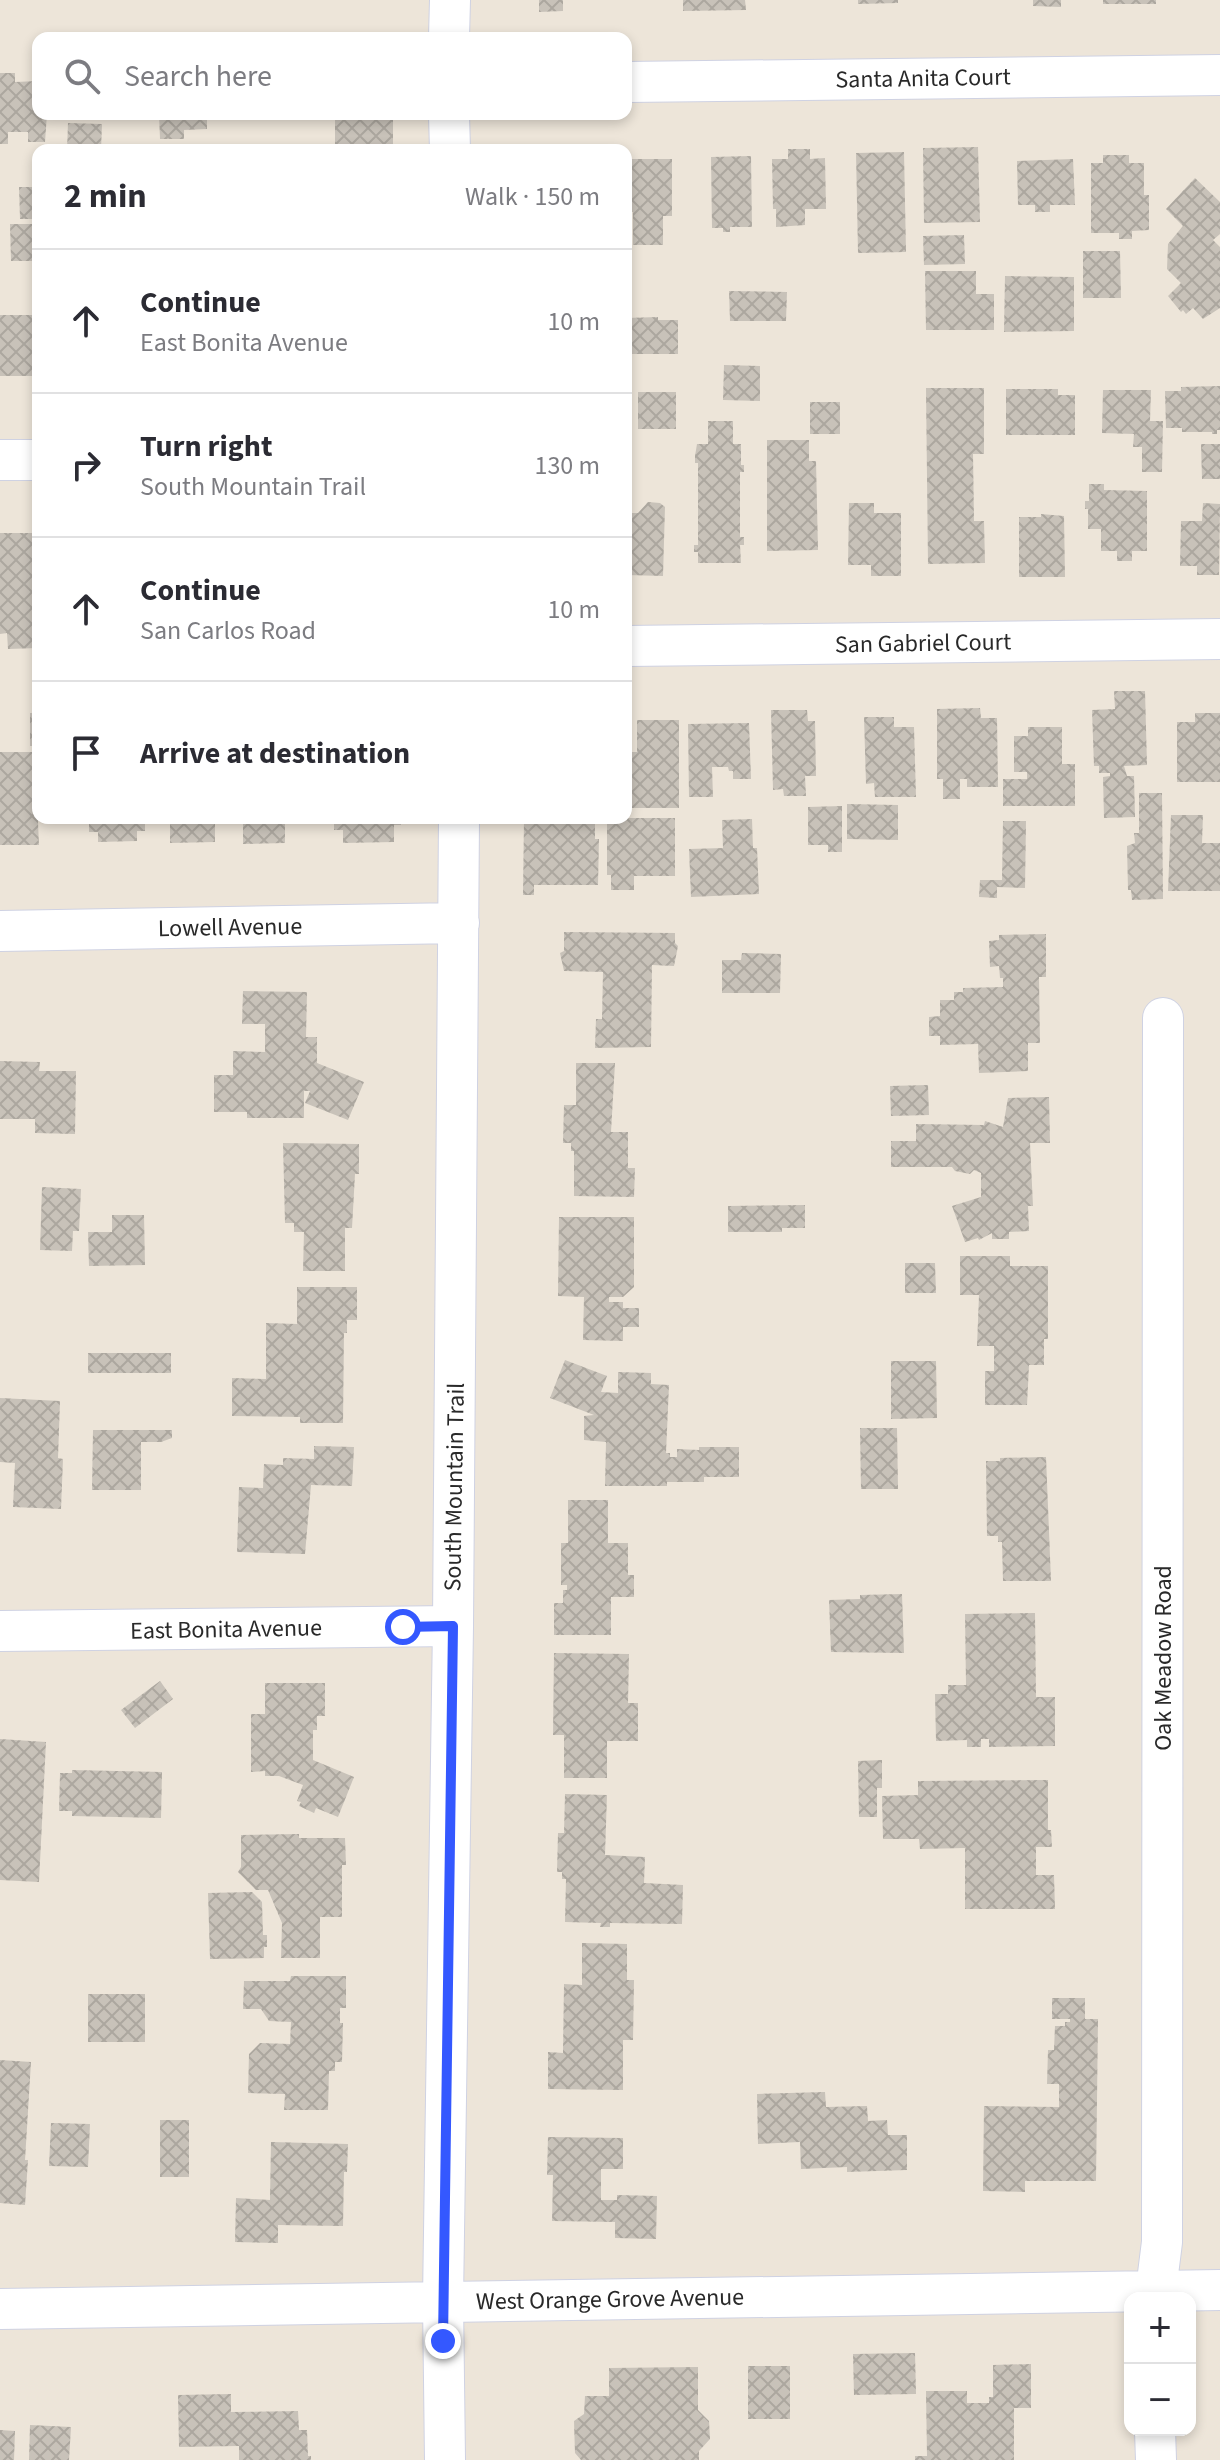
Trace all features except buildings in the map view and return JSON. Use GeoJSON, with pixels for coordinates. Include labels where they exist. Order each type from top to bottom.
{"type":"FeatureCollection","features":[{"type":"Feature","properties":{"kind":"street"},"geometry":{"type":"LineString","coordinates":[[449,32],[450,0]]}},
{"type":"Feature","properties":{"kind":"street","name":"Santa Anita Court"},"geometry":{"type":"LineString","coordinates":[[632,82],[1220,75]]}},
{"type":"Feature","properties":{"kind":"street"},"geometry":{"type":"LineString","coordinates":[[449,120],[450,144]]}},
{"type":"Feature","properties":{"kind":"street"},"geometry":{"type":"LineString","coordinates":[[0,460],[32,460]]}},
{"type":"Feature","properties":{"kind":"street","name":"San Gabriel Court"},"geometry":{"type":"LineString","coordinates":[[632,646],[1220,639]]}},
{"type":"Feature","properties":{"kind":"street","name":"South Mountain Trail"},"geometry":{"type":"LineString","coordinates":[[445,2460],[443,2300],[453,1626],[459,824]]}},
{"type":"Feature","properties":{"kind":"street","name":"Lowell Avenue"},"geometry":{"type":"LineString","coordinates":[[0,931],[459,923]]}},
{"type":"Feature","properties":{"kind":"street","name":"Oak Meadow Road"},"geometry":{"type":"LineString","coordinates":[[1156,2292],[1162,2242],[1163,1018]]}},
{"type":"Feature","properties":{"kind":"street","name":"East Bonita Avenue"},"geometry":{"type":"LineString","coordinates":[[0,1631],[453,1626]]}},
{"type":"Feature","properties":{"kind":"street","name":"West Orange Grove Avenue"},"geometry":{"type":"LineString","coordinates":[[1194,2292],[1220,2290]]}},
{"type":"Feature","properties":{"kind":"street","name":"West Orange Grove Avenue"},"geometry":{"type":"LineString","coordinates":[[0,2309],[443,2300],[1124,2295]]}},
{"type":"Feature","properties":{"kind":"street"},"geometry":{"type":"LineString","coordinates":[[1155,2436],[1156,2460]]}},
{"type":"Feature","properties":{"kind":"route"},"geometry":{"type":"LineString","coordinates":[[403,1627],[453,1626],[443,2341]]}}]}
